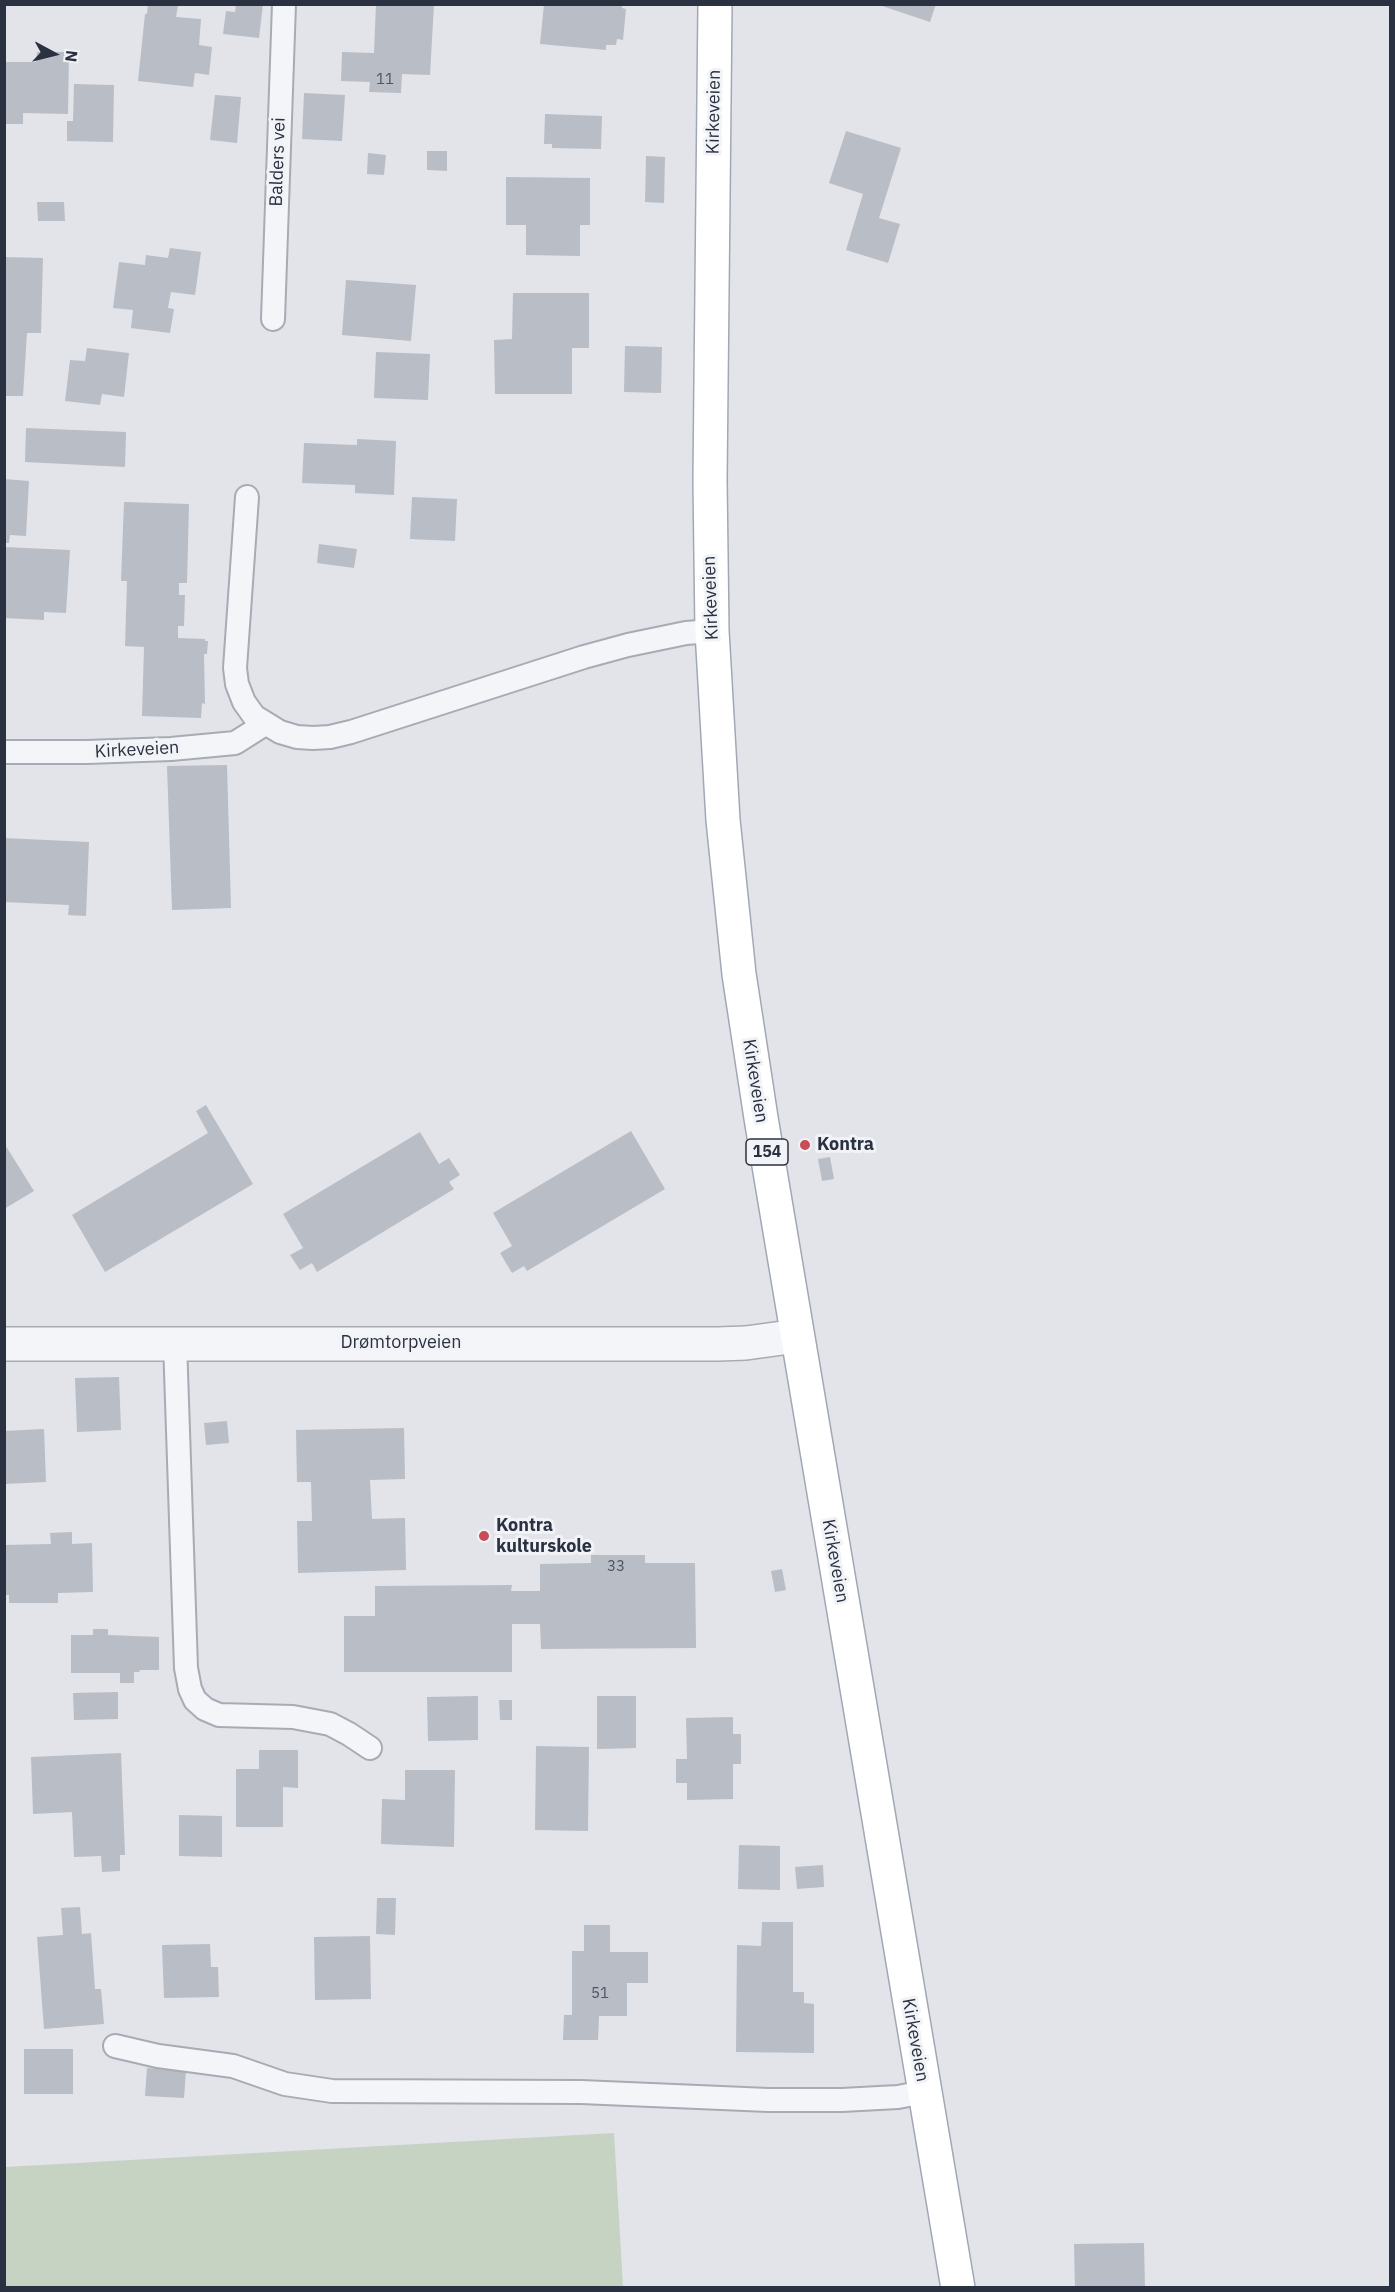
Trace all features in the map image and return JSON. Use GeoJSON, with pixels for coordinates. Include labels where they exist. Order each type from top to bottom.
{"type":"FeatureCollection","features":[{"type":"Feature","properties":{"kind":"main road","name":"Kirkeveien"},"geometry":{"type":"LineString","coordinates":[[715,4],[710,480],[712,631],[723,820],[740,974],[761,1119],[958,2288]]}},
{"type":"Feature","properties":{"kind":"street","name":"Drømtorpveien"},"geometry":{"type":"LineString","coordinates":[[4,1344],[175,1342],[718,1344],[746,1343],[797,1336]]}},
{"type":"Feature","properties":{"kind":"lane","name":"Balders vei"},"geometry":{"type":"LineString","coordinates":[[273,320],[284,4]]}},
{"type":"Feature","properties":{"kind":"lane"},"geometry":{"type":"LineString","coordinates":[[247,498],[234,668],[237,684],[244,702],[254,716],[280,732],[297,737],[330,737],[351,732],[606,651],[676,635],[712,631]]}},
{"type":"Feature","properties":{"kind":"lane","name":"Kirkeveien"},"geometry":{"type":"LineString","coordinates":[[4,752],[171,749],[235,743],[265,724]]}},
{"type":"Feature","properties":{"kind":"lane"},"geometry":{"type":"LineString","coordinates":[[175,1342],[186,1668],[190,1689],[195,1700],[205,1709],[219,1714],[293,1718],[330,1724],[370,1748]]}},
{"type":"Feature","properties":{"kind":"lane"},"geometry":{"type":"LineString","coordinates":[[115,2046],[158,2056],[233,2066],[292,2086],[332,2091],[581,2092],[768,2100],[842,2100],[898,2097],[924,2092]]}},
{"type":"Feature","properties":{"kind":"green space"},"geometry":{"type":"Polygon","coordinates":[[[614,2133],[623,2287],[5,2287],[5,2167],[614,2133]]]}},
{"type":"Feature","properties":{"kind":"building"},"geometry":{"type":"Polygon","coordinates":[[[148,4],[178,6],[176,17],[201,19],[199,45],[212,47],[209,75],[195,73],[193,87],[138,81],[148,4]]]}},
{"type":"Feature","properties":{"kind":"building"},"geometry":{"type":"Polygon","coordinates":[[[236,4],[263,4],[259,38],[223,34],[226,11],[235,12],[236,4]]]}},
{"type":"Feature","properties":{"kind":"building"},"geometry":{"type":"Polygon","coordinates":[[[376,4],[434,4],[430,75],[402,74],[401,93],[369,92],[370,82],[341,81],[342,52],[374,53],[376,4]]]}},
{"type":"Feature","properties":{"kind":"building"},"geometry":{"type":"Polygon","coordinates":[[[544,4],[622,4],[622,8],[626,9],[623,40],[617,39],[616,45],[606,45],[606,50],[540,44],[544,4]]]}},
{"type":"Feature","properties":{"kind":"building"},"geometry":{"type":"Polygon","coordinates":[[[876,4],[936,4],[930,22],[876,4]]]}},
{"type":"Feature","properties":{"kind":"building"},"geometry":{"type":"Polygon","coordinates":[[[37,52],[69,52],[68,114],[23,113],[23,124],[4,124],[4,62],[36,62],[37,52]]]}},
{"type":"Feature","properties":{"kind":"building"},"geometry":{"type":"Polygon","coordinates":[[[74,84],[114,85],[113,142],[67,141],[67,121],[73,121],[74,84]]]}},
{"type":"Feature","properties":{"kind":"building"},"geometry":{"type":"Polygon","coordinates":[[[304,93],[345,95],[342,141],[302,139],[304,93]]]}},
{"type":"Feature","properties":{"kind":"building"},"geometry":{"type":"Polygon","coordinates":[[[215,95],[241,97],[237,143],[210,140],[215,95]]]}},
{"type":"Feature","properties":{"kind":"building"},"geometry":{"type":"Polygon","coordinates":[[[545,114],[602,116],[601,149],[552,148],[552,144],[544,144],[545,114]]]}},
{"type":"Feature","properties":{"kind":"building"},"geometry":{"type":"Polygon","coordinates":[[[846,131],[901,148],[879,218],[900,224],[888,263],[846,250],[863,194],[829,183],[846,131]]]}},
{"type":"Feature","properties":{"kind":"building"},"geometry":{"type":"Polygon","coordinates":[[[427,151],[447,151],[447,171],[427,170],[427,151]]]}},
{"type":"Feature","properties":{"kind":"building"},"geometry":{"type":"Polygon","coordinates":[[[368,153],[386,155],[384,175],[367,174],[368,153]]]}},
{"type":"Feature","properties":{"kind":"building"},"geometry":{"type":"Polygon","coordinates":[[[646,156],[665,157],[664,203],[645,202],[646,156]]]}},
{"type":"Feature","properties":{"kind":"building"},"geometry":{"type":"Polygon","coordinates":[[[506,177],[590,178],[590,225],[580,225],[580,256],[526,255],[526,225],[506,225],[506,177]]]}},
{"type":"Feature","properties":{"kind":"building"},"geometry":{"type":"Polygon","coordinates":[[[37,202],[64,202],[65,221],[38,221],[37,202]]]}},
{"type":"Feature","properties":{"kind":"building"},"geometry":{"type":"Polygon","coordinates":[[[170,248],[201,252],[195,295],[171,292],[168,308],[174,309],[170,333],[131,328],[133,310],[113,308],[119,262],[145,265],[146,255],[168,258],[170,248]]]}},
{"type":"Feature","properties":{"kind":"building"},"geometry":{"type":"Polygon","coordinates":[[[4,257],[43,258],[41,333],[27,333],[23,396],[4,396],[4,257]]]}},
{"type":"Feature","properties":{"kind":"building"},"geometry":{"type":"Polygon","coordinates":[[[346,280],[416,285],[411,341],[342,335],[346,280]]]}},
{"type":"Feature","properties":{"kind":"building"},"geometry":{"type":"Polygon","coordinates":[[[513,293],[589,293],[589,348],[572,348],[572,394],[495,394],[494,340],[512,339],[513,293]]]}},
{"type":"Feature","properties":{"kind":"building"},"geometry":{"type":"Polygon","coordinates":[[[625,346],[662,347],[661,393],[624,392],[625,346]]]}},
{"type":"Feature","properties":{"kind":"building"},"geometry":{"type":"Polygon","coordinates":[[[87,348],[129,353],[124,397],[102,394],[100,405],[65,401],[70,360],[85,361],[87,348]]]}},
{"type":"Feature","properties":{"kind":"building"},"geometry":{"type":"Polygon","coordinates":[[[376,352],[430,354],[428,400],[374,398],[376,352]]]}},
{"type":"Feature","properties":{"kind":"building"},"geometry":{"type":"Polygon","coordinates":[[[26,428],[126,432],[125,467],[25,462],[26,428]]]}},
{"type":"Feature","properties":{"kind":"building"},"geometry":{"type":"Polygon","coordinates":[[[357,439],[396,441],[394,495],[355,493],[355,485],[302,483],[304,443],[357,445],[357,439]]]}},
{"type":"Feature","properties":{"kind":"building"},"geometry":{"type":"Polygon","coordinates":[[[4,479],[29,481],[26,536],[10,535],[9,543],[4,543],[4,479]]]}},
{"type":"Feature","properties":{"kind":"building"},"geometry":{"type":"Polygon","coordinates":[[[412,497],[457,499],[455,541],[410,539],[412,497]]]}},
{"type":"Feature","properties":{"kind":"building"},"geometry":{"type":"Polygon","coordinates":[[[124,502],[189,504],[187,583],[179,583],[179,595],[185,595],[184,626],[178,626],[178,638],[208,641],[207,654],[204,654],[205,704],[202,703],[201,718],[142,716],[144,647],[125,646],[127,581],[121,581],[124,502]]]}},
{"type":"Feature","properties":{"kind":"building"},"geometry":{"type":"Polygon","coordinates":[[[319,544],[357,549],[354,568],[317,563],[319,544]]]}},
{"type":"Feature","properties":{"kind":"building"},"geometry":{"type":"Polygon","coordinates":[[[4,547],[70,550],[66,613],[44,612],[44,620],[4,618],[4,547]]]}},
{"type":"Feature","properties":{"kind":"building"},"geometry":{"type":"Polygon","coordinates":[[[227,765],[231,908],[172,910],[167,766],[227,765]]]}},
{"type":"Feature","properties":{"kind":"building"},"geometry":{"type":"Polygon","coordinates":[[[4,838],[89,842],[86,916],[68,915],[69,905],[4,902],[4,838]]]}},
{"type":"Feature","properties":{"kind":"building"},"geometry":{"type":"Polygon","coordinates":[[[206,1105],[253,1184],[105,1272],[72,1215],[208,1133],[196,1111],[206,1105]]]}},
{"type":"Feature","properties":{"kind":"building"},"geometry":{"type":"Polygon","coordinates":[[[631,1131],[665,1189],[527,1271],[524,1266],[512,1273],[500,1253],[512,1246],[493,1213],[631,1131]]]}},
{"type":"Feature","properties":{"kind":"building"},"geometry":{"type":"Polygon","coordinates":[[[420,1132],[439,1164],[449,1158],[460,1175],[449,1182],[454,1189],[317,1272],[312,1263],[300,1270],[290,1255],[303,1248],[283,1214],[420,1132]]]}},
{"type":"Feature","properties":{"kind":"building"},"geometry":{"type":"Polygon","coordinates":[[[4,1143],[34,1191],[4,1209],[4,1143]]]}},
{"type":"Feature","properties":{"kind":"building"},"geometry":{"type":"Polygon","coordinates":[[[830,1157],[834,1179],[822,1181],[818,1159],[830,1157]]]}},
{"type":"Feature","properties":{"kind":"building"},"geometry":{"type":"Polygon","coordinates":[[[119,1377],[121,1430],[77,1432],[75,1378],[119,1377]]]}},
{"type":"Feature","properties":{"kind":"building"},"geometry":{"type":"Polygon","coordinates":[[[227,1421],[229,1443],[206,1445],[204,1423],[227,1421]]]}},
{"type":"Feature","properties":{"kind":"building"},"geometry":{"type":"Polygon","coordinates":[[[404,1428],[405,1479],[370,1480],[372,1519],[405,1518],[406,1570],[298,1573],[297,1521],[312,1521],[311,1482],[297,1482],[296,1430],[404,1428]]]}},
{"type":"Feature","properties":{"kind":"building"},"geometry":{"type":"Polygon","coordinates":[[[44,1429],[46,1482],[4,1484],[4,1431],[44,1429]]]}},
{"type":"Feature","properties":{"kind":"building"},"geometry":{"type":"Polygon","coordinates":[[[72,1532],[72,1544],[92,1543],[93,1592],[58,1593],[58,1603],[9,1603],[9,1595],[6,1595],[4,1545],[51,1544],[50,1533],[72,1532]]]}},
{"type":"Feature","properties":{"kind":"building"},"geometry":{"type":"Polygon","coordinates":[[[591,1555],[645,1555],[645,1563],[695,1563],[696,1648],[541,1649],[540,1624],[512,1624],[512,1672],[344,1672],[344,1616],[375,1616],[375,1586],[512,1585],[511,1591],[540,1591],[540,1564],[591,1563],[591,1555]]]}},
{"type":"Feature","properties":{"kind":"building"},"geometry":{"type":"Polygon","coordinates":[[[782,1569],[786,1590],[775,1592],[771,1571],[782,1569]]]}},
{"type":"Feature","properties":{"kind":"building"},"geometry":{"type":"Polygon","coordinates":[[[93,1629],[108,1629],[108,1635],[159,1637],[159,1670],[134,1672],[134,1683],[120,1683],[120,1673],[71,1673],[71,1635],[93,1635],[93,1629]]]}},
{"type":"Feature","properties":{"kind":"building"},"geometry":{"type":"Polygon","coordinates":[[[118,1692],[118,1719],[74,1720],[73,1693],[118,1692]]]}},
{"type":"Feature","properties":{"kind":"building"},"geometry":{"type":"Polygon","coordinates":[[[478,1696],[478,1740],[428,1741],[427,1697],[478,1696]]]}},
{"type":"Feature","properties":{"kind":"building"},"geometry":{"type":"Polygon","coordinates":[[[597,1696],[636,1696],[636,1748],[597,1749],[597,1696]]]}},
{"type":"Feature","properties":{"kind":"building"},"geometry":{"type":"Polygon","coordinates":[[[499,1700],[512,1700],[512,1720],[500,1720],[499,1700]]]}},
{"type":"Feature","properties":{"kind":"building"},"geometry":{"type":"Polygon","coordinates":[[[733,1717],[733,1734],[741,1734],[741,1764],[733,1764],[733,1799],[687,1800],[687,1783],[676,1783],[676,1759],[687,1759],[686,1718],[733,1717]]]}},
{"type":"Feature","properties":{"kind":"building"},"geometry":{"type":"Polygon","coordinates":[[[536,1746],[589,1747],[588,1831],[535,1830],[536,1746]]]}},
{"type":"Feature","properties":{"kind":"building"},"geometry":{"type":"Polygon","coordinates":[[[259,1750],[298,1750],[298,1788],[283,1787],[283,1827],[236,1827],[236,1769],[259,1769],[259,1750]]]}},
{"type":"Feature","properties":{"kind":"building"},"geometry":{"type":"Polygon","coordinates":[[[121,1753],[125,1855],[120,1855],[120,1871],[102,1872],[101,1856],[74,1857],[72,1812],[33,1814],[31,1757],[121,1753]]]}},
{"type":"Feature","properties":{"kind":"building"},"geometry":{"type":"Polygon","coordinates":[[[405,1770],[455,1770],[454,1847],[381,1844],[382,1799],[405,1800],[405,1770]]]}},
{"type":"Feature","properties":{"kind":"building"},"geometry":{"type":"Polygon","coordinates":[[[179,1815],[222,1816],[222,1857],[179,1856],[179,1815]]]}},
{"type":"Feature","properties":{"kind":"building"},"geometry":{"type":"Polygon","coordinates":[[[739,1845],[780,1846],[780,1890],[738,1889],[739,1845]]]}},
{"type":"Feature","properties":{"kind":"building"},"geometry":{"type":"Polygon","coordinates":[[[823,1865],[824,1887],[797,1889],[795,1867],[823,1865]]]}},
{"type":"Feature","properties":{"kind":"building"},"geometry":{"type":"Polygon","coordinates":[[[377,1898],[396,1898],[395,1935],[376,1934],[377,1898]]]}},
{"type":"Feature","properties":{"kind":"building"},"geometry":{"type":"Polygon","coordinates":[[[80,1907],[82,1934],[91,1933],[95,1989],[101,1989],[104,2024],[44,2029],[37,1937],[63,1935],[61,1908],[80,1907]]]}},
{"type":"Feature","properties":{"kind":"building"},"geometry":{"type":"Polygon","coordinates":[[[762,1922],[793,1922],[793,1992],[804,1992],[804,2003],[814,2004],[814,2053],[736,2052],[737,1945],[761,1946],[762,1922]]]}},
{"type":"Feature","properties":{"kind":"building"},"geometry":{"type":"Polygon","coordinates":[[[584,1925],[610,1925],[610,1952],[648,1952],[648,1983],[627,1983],[627,2016],[599,2016],[598,2040],[563,2040],[564,2015],[572,2015],[572,1951],[584,1951],[584,1925]]]}},
{"type":"Feature","properties":{"kind":"building"},"geometry":{"type":"Polygon","coordinates":[[[370,1936],[371,1999],[315,2000],[314,1937],[370,1936]]]}},
{"type":"Feature","properties":{"kind":"building"},"geometry":{"type":"Polygon","coordinates":[[[210,1944],[211,1967],[218,1967],[219,1997],[164,1998],[162,1945],[210,1944]]]}},
{"type":"Feature","properties":{"kind":"building"},"geometry":{"type":"Polygon","coordinates":[[[24,2049],[73,2049],[73,2094],[24,2094],[24,2049]]]}},
{"type":"Feature","properties":{"kind":"building"},"geometry":{"type":"Polygon","coordinates":[[[147,2068],[186,2071],[184,2098],[145,2096],[147,2068]]]}},
{"type":"Feature","properties":{"kind":"building"},"geometry":{"type":"Polygon","coordinates":[[[1144,2243],[1145,2288],[1075,2288],[1074,2244],[1144,2243]]]}},
{"type":"Feature","properties":{"kind":"place","name":"Kontra"},"geometry":{"type":"Point","coordinates":[805,1145]}},
{"type":"Feature","properties":{"kind":"place","name":"Kontra kulturskole"},"geometry":{"type":"Point","coordinates":[484,1536]}}]}
